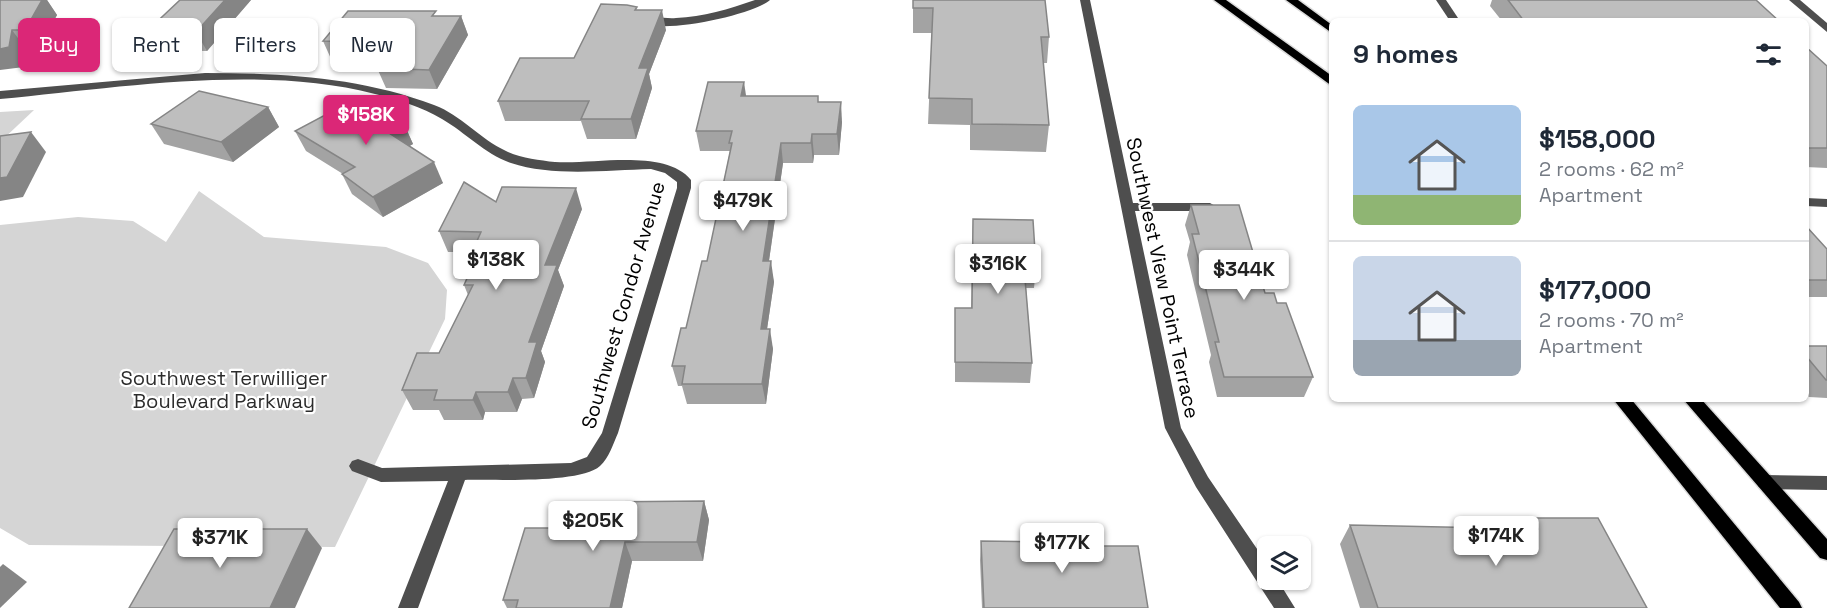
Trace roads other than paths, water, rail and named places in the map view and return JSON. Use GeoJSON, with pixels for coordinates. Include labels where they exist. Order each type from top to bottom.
{"type":"FeatureCollection","features":[{"type":"Feature","properties":{"kind":"main road"},"geometry":{"type":"LineString","coordinates":[[1219,0],[1329,80]]}},
{"type":"Feature","properties":{"kind":"main road"},"geometry":{"type":"LineString","coordinates":[[1291,0],[1329,28]]}},
{"type":"Feature","properties":{"kind":"main road"},"geometry":{"type":"LineString","coordinates":[[1623,402],[1792,608]]}},
{"type":"Feature","properties":{"kind":"main road"},"geometry":{"type":"LineString","coordinates":[[1694,402],[1827,552]]}},
{"type":"Feature","properties":{"kind":"street"},"geometry":{"type":"LineString","coordinates":[[630,19],[680,22],[705,19],[765,0]]}},
{"type":"Feature","properties":{"kind":"street","name":"Southwest View Point Terrace"},"geometry":{"type":"LineString","coordinates":[[1085,0],[1173,428],[1208,491],[1284,608]]}},
{"type":"Feature","properties":{"kind":"street"},"geometry":{"type":"LineString","coordinates":[[1441,0],[1453,18]]}},
{"type":"Feature","properties":{"kind":"street"},"geometry":{"type":"LineString","coordinates":[[1794,0],[1827,29]]}},
{"type":"Feature","properties":{"kind":"street","name":"Southwest Condor Avenue"},"geometry":{"type":"LineString","coordinates":[[0,95],[205,77],[298,78],[376,90],[431,108],[499,153],[515,160],[556,166],[651,165],[679,175],[684,180],[684,188],[610,433],[602,450],[593,462],[571,470],[459,474]]}},
{"type":"Feature","properties":{"kind":"street"},"geometry":{"type":"LineString","coordinates":[[1809,202],[1827,203]]}},
{"type":"Feature","properties":{"kind":"street"},"geometry":{"type":"LineString","coordinates":[[1126,207],[1227,207]]}},
{"type":"Feature","properties":{"kind":"street"},"geometry":{"type":"LineString","coordinates":[[358,466],[381,475],[459,474],[408,608]]}},
{"type":"Feature","properties":{"kind":"street"},"geometry":{"type":"LineString","coordinates":[[1765,482],[1827,483]]}},
{"type":"Feature","properties":{"kind":"park label","name":"Southwest Terwilliger Boulevard Parkway"},"geometry":{"type":"Point","coordinates":[224,390]}}]}
